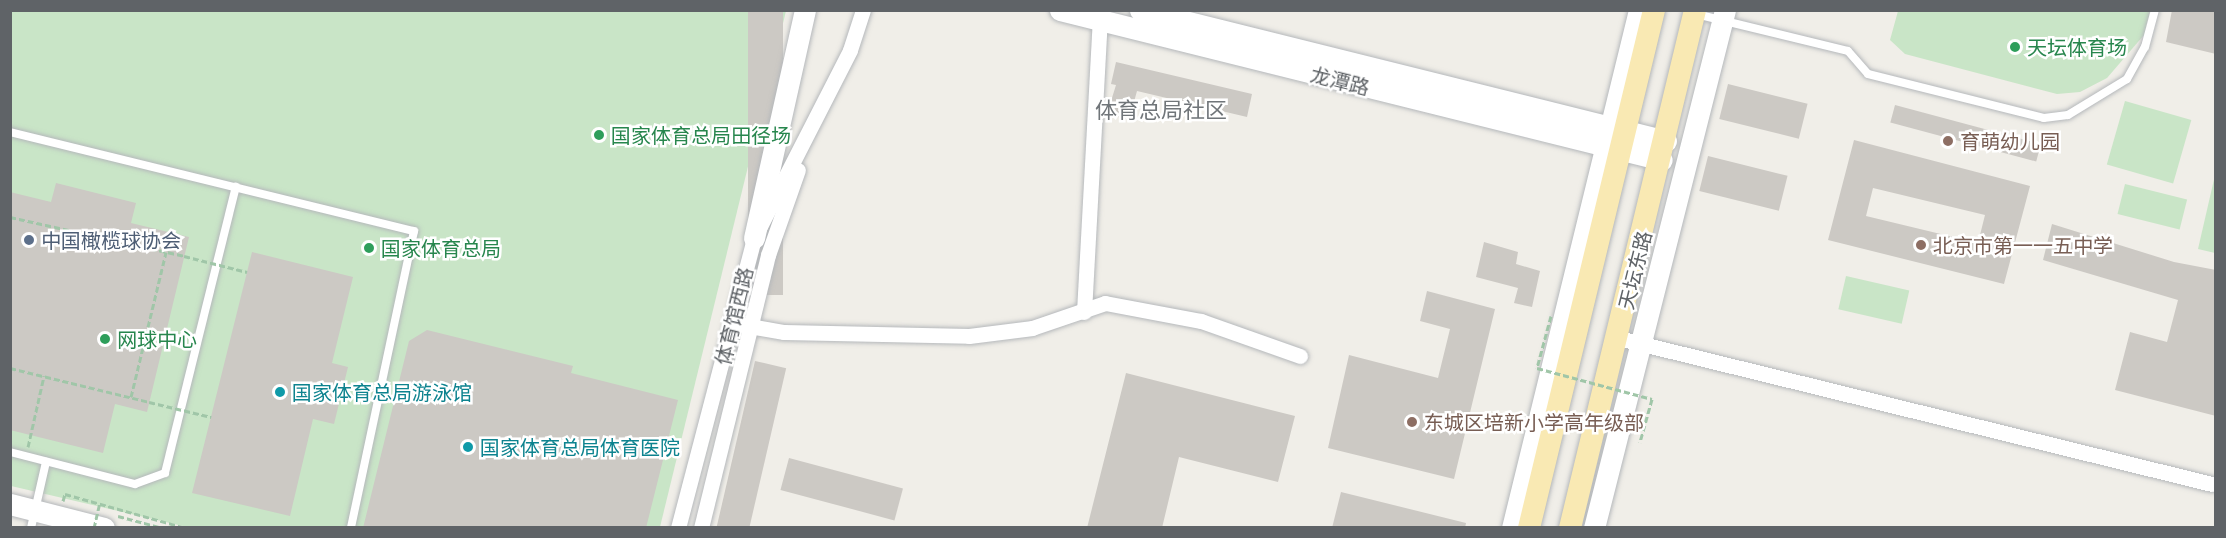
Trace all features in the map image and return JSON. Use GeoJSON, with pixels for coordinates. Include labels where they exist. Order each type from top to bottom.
{"type":"FeatureCollection","features":[{"type":"Feature","properties":{"kind":"main road"},"geometry":{"type":"LineString","coordinates":[[1529,528],[1615,139],[1654,10]]}},
{"type":"Feature","properties":{"kind":"main road","name":"天坛东路"},"geometry":{"type":"LineString","coordinates":[[1570,528],[1664,151],[1695,12]]}},
{"type":"Feature","properties":{"kind":"street"},"geometry":{"type":"LineString","coordinates":[[754,238],[806,10]]}},
{"type":"Feature","properties":{"kind":"street","name":"体育馆西路"},"geometry":{"type":"LineString","coordinates":[[678,528],[754,238],[850,50],[862,10]]}},
{"type":"Feature","properties":{"kind":"street","name":"龙潭路"},"geometry":{"type":"LineString","coordinates":[[1060,10],[1664,151]]}},
{"type":"Feature","properties":{"kind":"street","name":"龙潭路"},"geometry":{"type":"LineString","coordinates":[[1140,10],[1615,139]]}},
{"type":"Feature","properties":{"kind":"street"},"geometry":{"type":"LineString","coordinates":[[1512,528],[1615,139],[1639,10]]}},
{"type":"Feature","properties":{"kind":"street"},"geometry":{"type":"LineString","coordinates":[[1594,528],[1724,15]]}},
{"type":"Feature","properties":{"kind":"street"},"geometry":{"type":"LineString","coordinates":[[1084,312],[1100,21]]}},
{"type":"Feature","properties":{"kind":"street","name":"体育馆西路"},"geometry":{"type":"LineString","coordinates":[[701,528],[768,255],[818,116]]}},
{"type":"Feature","properties":{"kind":"street"},"geometry":{"type":"LineString","coordinates":[[732,323],[749,327],[969,336],[1032,328],[1105,303],[1201,321],[1300,356]]}},
{"type":"Feature","properties":{"kind":"street"},"geometry":{"type":"LineString","coordinates":[[1618,338],[2212,484]]}},
{"type":"Feature","properties":{"kind":"street"},"geometry":{"type":"LineString","coordinates":[[10,504],[33,519],[104,528]]}},
{"type":"Feature","properties":{"kind":"lane"},"geometry":{"type":"LineString","coordinates":[[1695,12],[1724,15],[1848,51],[1868,74],[2044,118],[2068,115],[2127,79],[2145,47],[2154,10]]}},
{"type":"Feature","properties":{"kind":"lane"},"geometry":{"type":"LineString","coordinates":[[10,132],[414,231],[351,528]]}},
{"type":"Feature","properties":{"kind":"lane"},"geometry":{"type":"LineString","coordinates":[[10,453],[135,484],[165,473],[236,187]]}},
{"type":"Feature","properties":{"kind":"lane"},"geometry":{"type":"LineString","coordinates":[[33,519],[46,462]]}},
{"type":"Feature","properties":{"kind":"path"},"geometry":{"type":"LineString","coordinates":[[10,217],[247,272]]}},
{"type":"Feature","properties":{"kind":"path"},"geometry":{"type":"LineString","coordinates":[[130,397],[166,252]]}},
{"type":"Feature","properties":{"kind":"path"},"geometry":{"type":"LineString","coordinates":[[1551,316],[1537,368],[1652,399],[1640,442]]}},
{"type":"Feature","properties":{"kind":"path"},"geometry":{"type":"LineString","coordinates":[[10,368],[212,417]]}},
{"type":"Feature","properties":{"kind":"path"},"geometry":{"type":"LineString","coordinates":[[30,435],[44,376]]}},
{"type":"Feature","properties":{"kind":"path"},"geometry":{"type":"LineString","coordinates":[[64,499],[65,494],[186,528]]}},
{"type":"Feature","properties":{"kind":"path"},"geometry":{"type":"LineString","coordinates":[[94,528],[100,503]]}},
{"type":"Feature","properties":{"kind":"path"},"geometry":{"type":"LineString","coordinates":[[133,520],[163,528]]}},
{"type":"Feature","properties":{"kind":"green space","name":"天坛体育场"},"geometry":{"type":"Polygon","coordinates":[[[1898,10],[2150,11],[2144,35],[2107,78],[2080,92],[2057,94],[1905,54],[1890,40],[1898,10]]]}},
{"type":"Feature","properties":{"kind":"green space","name":"国家体育总局"},"geometry":{"type":"Polygon","coordinates":[[[11,11],[786,11],[660,527],[187,527],[11,486],[11,11]]]}},
{"type":"Feature","properties":{"kind":"green space"},"geometry":{"type":"Polygon","coordinates":[[[2125,101],[2191,120],[2173,183],[2107,164],[2125,101]]]}},
{"type":"Feature","properties":{"kind":"green space"},"geometry":{"type":"Polygon","coordinates":[[[2215,175],[2216,253],[2198,249],[2215,175]]]}},
{"type":"Feature","properties":{"kind":"green space"},"geometry":{"type":"Polygon","coordinates":[[[2125,184],[2187,199],[2180,230],[2118,214],[2125,184]]]}},
{"type":"Feature","properties":{"kind":"green space"},"geometry":{"type":"Polygon","coordinates":[[[1846,276],[1909,291],[1902,324],[1838,309],[1846,276]]]}},
{"type":"Feature","properties":{"kind":"building"},"geometry":{"type":"Polygon","coordinates":[[[748,10],[783,10],[783,295],[748,295],[748,10]]]}},
{"type":"Feature","properties":{"kind":"building"},"geometry":{"type":"Polygon","coordinates":[[[2172,10],[2216,10],[2216,54],[2166,42],[2172,10]]]}},
{"type":"Feature","properties":{"kind":"building"},"geometry":{"type":"Polygon","coordinates":[[[1116,62],[1252,94],[1247,117],[1137,91],[1129,120],[1107,114],[1116,85],[1111,84],[1116,62]]]}},
{"type":"Feature","properties":{"kind":"building"},"geometry":{"type":"Polygon","coordinates":[[[1728,84],[1808,104],[1799,139],[1719,119],[1728,84]]]}},
{"type":"Feature","properties":{"kind":"building"},"geometry":{"type":"Polygon","coordinates":[[[1895,105],[2041,144],[2036,161],[1890,122],[1895,105]]]}},
{"type":"Feature","properties":{"kind":"building"},"geometry":{"type":"Polygon","coordinates":[[[1854,140],[2030,186],[2004,284],[1828,240],[1854,140]],[[1873,188],[1866,216],[1978,243],[1985,215],[1873,188]]]}},
{"type":"Feature","properties":{"kind":"building"},"geometry":{"type":"Polygon","coordinates":[[[1708,156],[1788,176],[1779,211],[1699,191],[1708,156]]]}},
{"type":"Feature","properties":{"kind":"building"},"geometry":{"type":"Polygon","coordinates":[[[56,183],[136,203],[131,223],[189,237],[147,412],[115,404],[103,453],[10,430],[10,192],[51,202],[56,183]]]}},
{"type":"Feature","properties":{"kind":"building"},"geometry":{"type":"Polygon","coordinates":[[[2052,224],[2174,262],[2216,270],[2216,416],[2115,390],[2130,332],[2167,342],[2178,300],[2043,260],[2052,224]]]}},
{"type":"Feature","properties":{"kind":"building"},"geometry":{"type":"Polygon","coordinates":[[[1484,242],[1518,252],[1516,264],[1540,271],[1532,307],[1514,303],[1518,288],[1476,277],[1484,242]]]}},
{"type":"Feature","properties":{"kind":"building","name":"国家体育总局游泳馆"},"geometry":{"type":"Polygon","coordinates":[[[252,252],[353,277],[332,363],[348,367],[334,424],[313,419],[290,516],[192,493],[252,252]]]}},
{"type":"Feature","properties":{"kind":"building"},"geometry":{"type":"Polygon","coordinates":[[[1427,291],[1495,309],[1454,479],[1328,448],[1349,355],[1438,378],[1450,329],[1420,321],[1427,291]]]}},
{"type":"Feature","properties":{"kind":"building","name":"国家体育总局体育医院"},"geometry":{"type":"Polygon","coordinates":[[[427,330],[573,366],[571,373],[678,400],[646,528],[363,528],[409,341],[427,330]]]}},
{"type":"Feature","properties":{"kind":"building"},"geometry":{"type":"Polygon","coordinates":[[[755,361],[786,368],[749,528],[716,528],[755,361]]]}},
{"type":"Feature","properties":{"kind":"building"},"geometry":{"type":"Polygon","coordinates":[[[1126,373],[1295,416],[1278,482],[1179,457],[1162,528],[1087,528],[1126,373]]]}},
{"type":"Feature","properties":{"kind":"building"},"geometry":{"type":"Polygon","coordinates":[[[789,458],[903,489],[894,520],[780,490],[789,458]]]}},
{"type":"Feature","properties":{"kind":"building"},"geometry":{"type":"Polygon","coordinates":[[[1341,492],[1466,523],[1465,528],[1332,528],[1341,492]]]}},
{"type":"Feature","properties":{"kind":"place","name":"天坛体育场"},"geometry":{"type":"Point","coordinates":[2015,47]}},
{"type":"Feature","properties":{"kind":"place","name":"国家体育总局田径场"},"geometry":{"type":"Point","coordinates":[599,135]}},
{"type":"Feature","properties":{"kind":"place","name":"育萌幼儿园"},"geometry":{"type":"Point","coordinates":[1948,141]}},
{"type":"Feature","properties":{"kind":"place","name":"中国橄榄球协会"},"geometry":{"type":"Point","coordinates":[29,240]}},
{"type":"Feature","properties":{"kind":"place","name":"北京市第一一五中学"},"geometry":{"type":"Point","coordinates":[1921,245]}},
{"type":"Feature","properties":{"kind":"place","name":"国家体育总局"},"geometry":{"type":"Point","coordinates":[369,248]}},
{"type":"Feature","properties":{"kind":"place","name":"网球中心"},"geometry":{"type":"Point","coordinates":[105,339]}},
{"type":"Feature","properties":{"kind":"place","name":"国家体育总局游泳馆"},"geometry":{"type":"Point","coordinates":[280,392]}},
{"type":"Feature","properties":{"kind":"place","name":"东城区培新小学高年级部"},"geometry":{"type":"Point","coordinates":[1412,422]}},
{"type":"Feature","properties":{"kind":"place","name":"国家体育总局体育医院"},"geometry":{"type":"Point","coordinates":[468,447]}},
{"type":"Feature","properties":{"kind":"district","name":"体育总局社区"},"geometry":{"type":"Point","coordinates":[1161,111]}}]}
